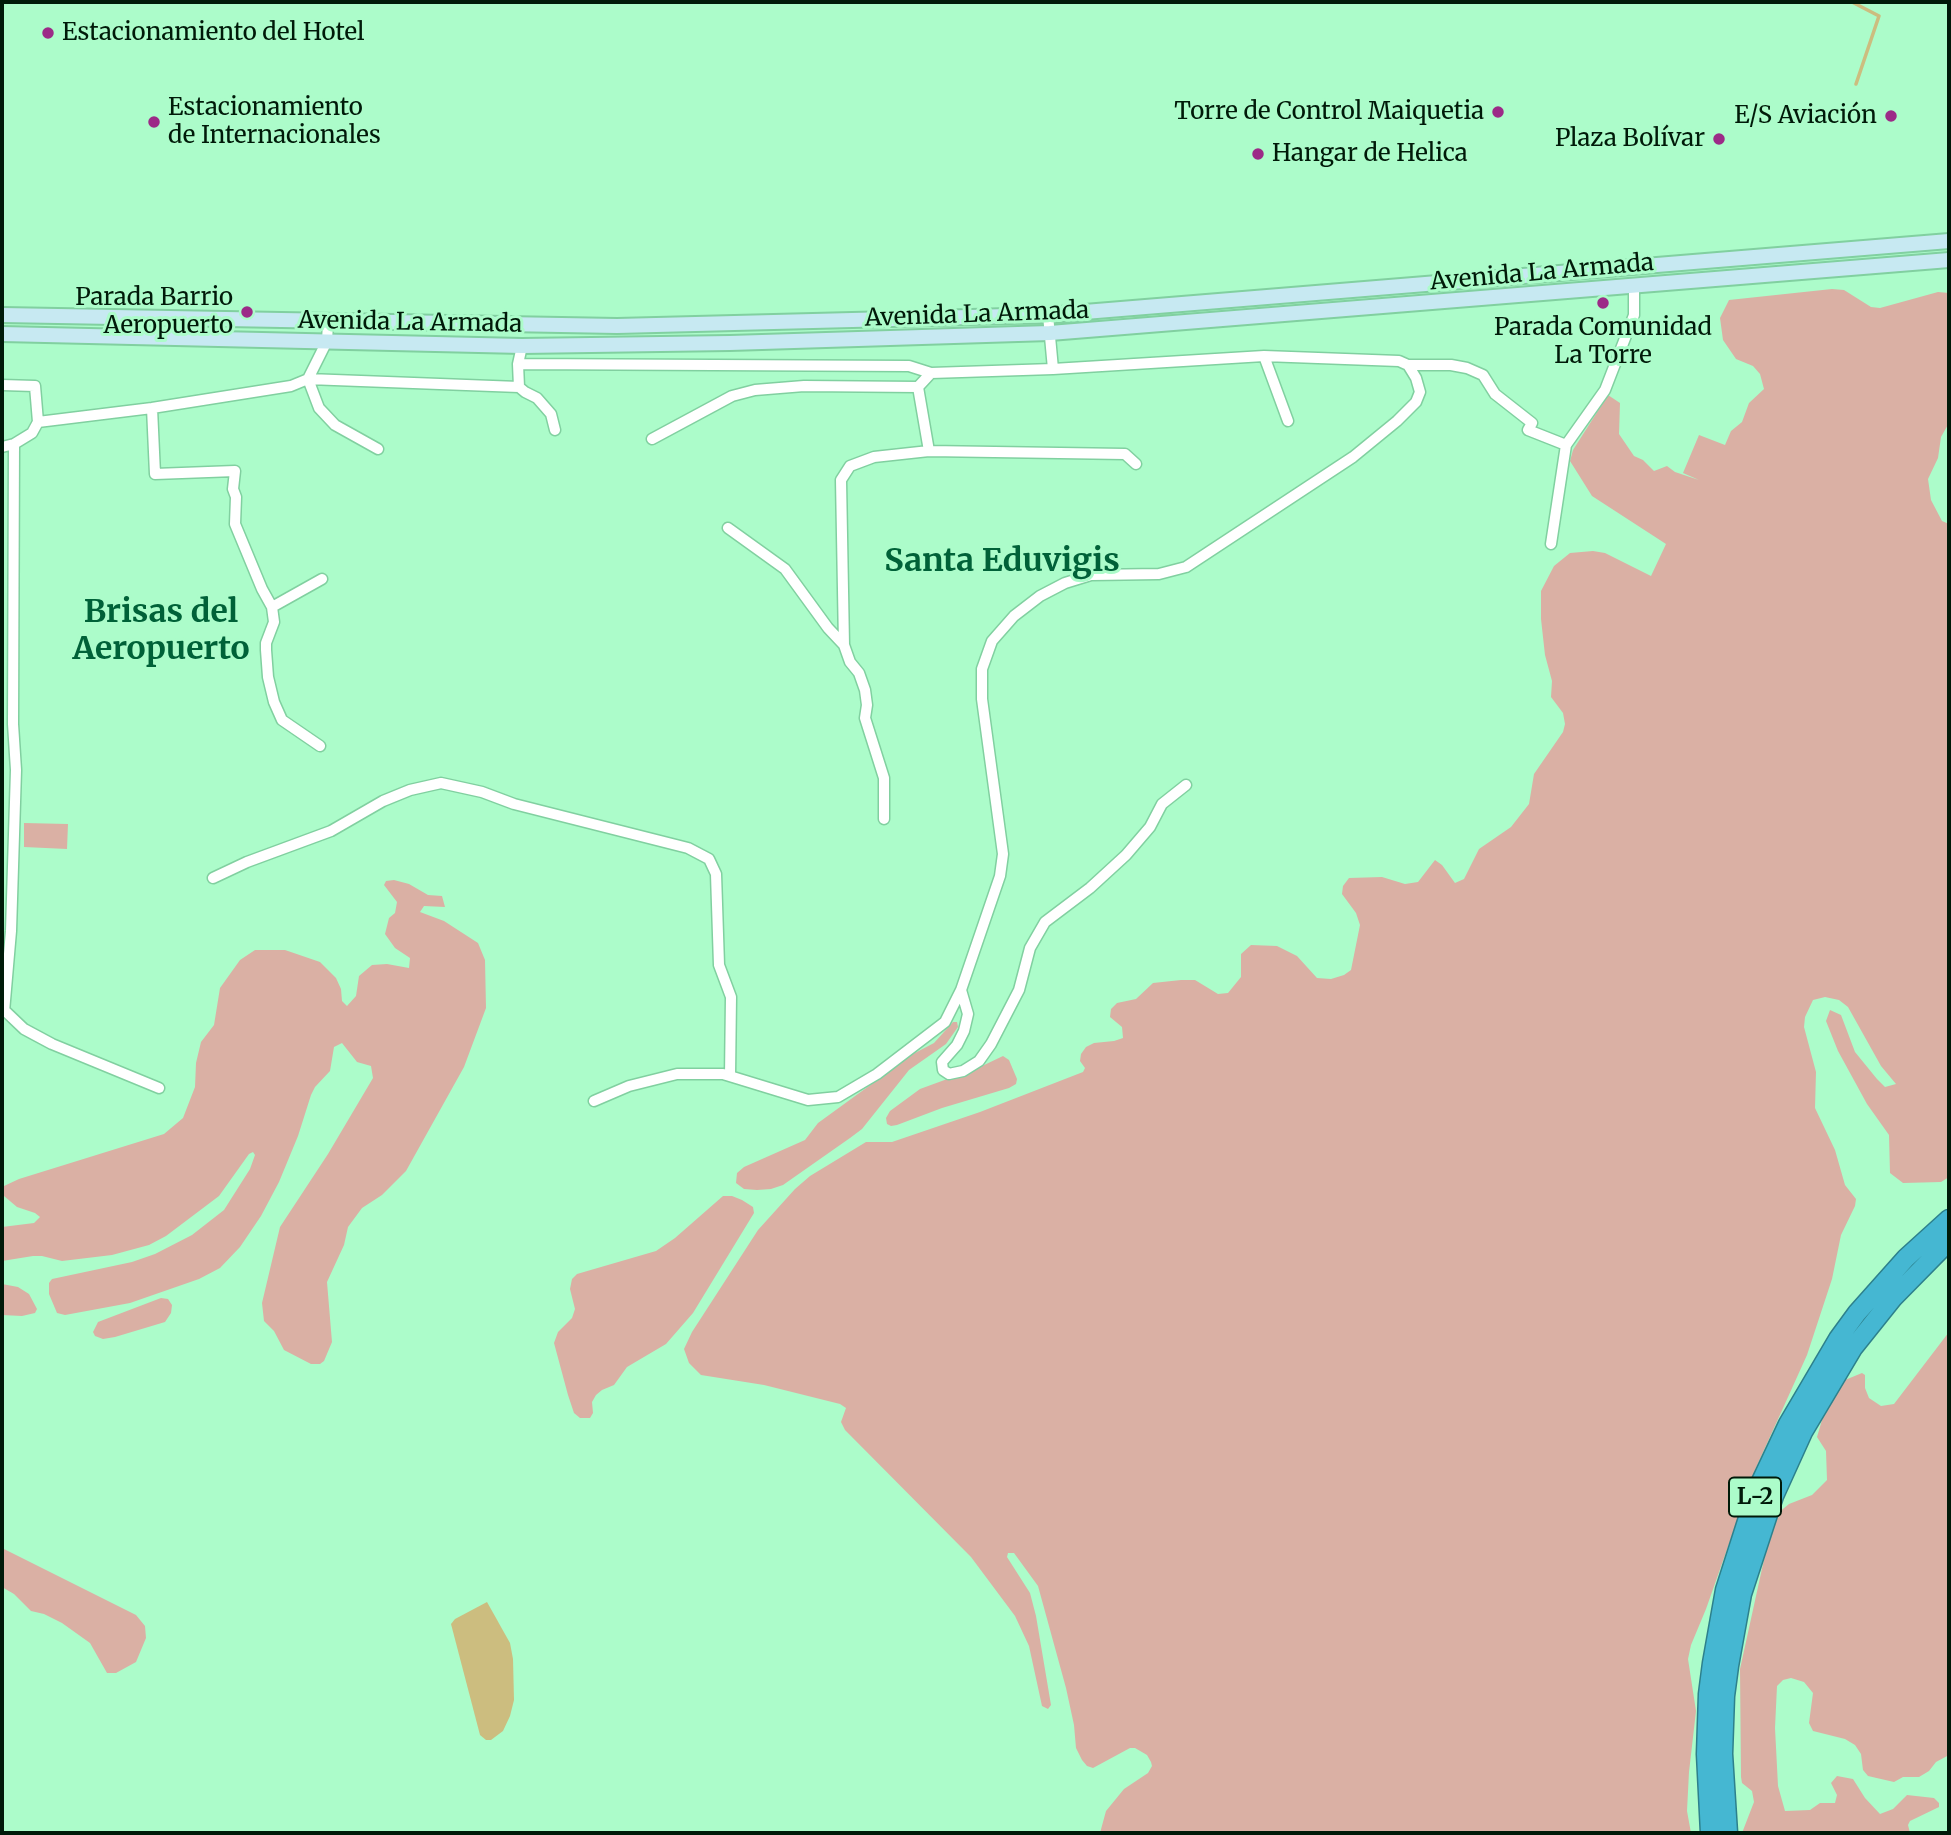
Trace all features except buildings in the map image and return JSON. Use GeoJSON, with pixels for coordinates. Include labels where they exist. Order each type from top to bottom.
{"type":"FeatureCollection","features":[{"type":"Feature","properties":{"kind":"highway","name":"L-2"},"geometry":{"type":"LineString","coordinates":[[1710,1833],[1706,1754],[1711,1674],[1725,1590],[1757,1490],[1788,1424],[1838,1339],[1857,1313],[1906,1258],[1949,1219]]}},
{"type":"Feature","properties":{"kind":"highway","name":"L-2"},"geometry":{"type":"LineString","coordinates":[[1728,1833],[1723,1754],[1725,1696],[1742,1594],[1770,1507],[1803,1432],[1853,1348],[1893,1298],[1949,1241]]}},
{"type":"Feature","properties":{"kind":"main road","name":"Avenida La Armada"},"geometry":{"type":"LineString","coordinates":[[2,315],[328,323],[617,326],[1048,315],[1949,241]]}},
{"type":"Feature","properties":{"kind":"main road","name":"Avenida La Armada"},"geometry":{"type":"LineString","coordinates":[[2,334],[522,345],[730,343],[1050,333],[1949,260]]}},
{"type":"Feature","properties":{"kind":"street"},"geometry":{"type":"LineString","coordinates":[[1551,544],[1566,445],[1605,390],[1633,315],[1634,286]]}},
{"type":"Feature","properties":{"kind":"street"},"geometry":{"type":"LineString","coordinates":[[1048,315],[1053,369]]}},
{"type":"Feature","properties":{"kind":"street"},"geometry":{"type":"LineString","coordinates":[[307,379],[327,341],[328,323]]}},
{"type":"Feature","properties":{"kind":"street"},"geometry":{"type":"LineString","coordinates":[[522,345],[518,364],[519,387],[537,398],[551,414],[555,430]]}},
{"type":"Feature","properties":{"kind":"street"},"geometry":{"type":"LineString","coordinates":[[518,364],[909,366],[932,373],[1053,369],[1264,356],[1451,365],[1483,375],[1494,394],[1532,423],[1528,430],[1566,445]]}},
{"type":"Feature","properties":{"kind":"street"},"geometry":{"type":"LineString","coordinates":[[1264,356],[1289,421]]}},
{"type":"Feature","properties":{"kind":"street"},"geometry":{"type":"LineString","coordinates":[[594,1101],[629,1086],[677,1074],[723,1074],[808,1100],[838,1097],[877,1074],[945,1022],[961,990],[1000,877],[1003,854],[982,699],[982,669],[992,641],[1014,616],[1040,596],[1066,583],[1091,575],[1159,574],[1186,568],[1350,458],[1397,421],[1416,402],[1420,392],[1408,365]]}},
{"type":"Feature","properties":{"kind":"street"},"geometry":{"type":"LineString","coordinates":[[652,439],[732,397],[755,390],[804,386],[918,387],[932,373]]}},
{"type":"Feature","properties":{"kind":"street"},"geometry":{"type":"LineString","coordinates":[[307,379],[319,408],[335,425],[378,449]]}},
{"type":"Feature","properties":{"kind":"street"},"geometry":{"type":"LineString","coordinates":[[38,422],[276,389],[307,379],[519,387]]}},
{"type":"Feature","properties":{"kind":"street"},"geometry":{"type":"LineString","coordinates":[[2,385],[35,386],[38,422],[32,433],[15,444],[2,447]]}},
{"type":"Feature","properties":{"kind":"street"},"geometry":{"type":"LineString","coordinates":[[918,387],[929,451]]}},
{"type":"Feature","properties":{"kind":"street"},"geometry":{"type":"LineString","coordinates":[[152,408],[155,474],[235,471],[235,524],[272,607],[274,622],[267,650],[268,677],[274,702],[282,720],[320,746]]}},
{"type":"Feature","properties":{"kind":"street"},"geometry":{"type":"LineString","coordinates":[[15,444],[13,724],[16,770],[11,931],[3,1010],[24,1029],[52,1044],[159,1088]]}},
{"type":"Feature","properties":{"kind":"street"},"geometry":{"type":"LineString","coordinates":[[884,819],[884,778],[865,718],[865,690],[844,645],[841,481],[850,466],[874,457],[929,451],[1125,454],[1136,464]]}},
{"type":"Feature","properties":{"kind":"street"},"geometry":{"type":"LineString","coordinates":[[728,528],[785,569],[828,628],[844,645]]}},
{"type":"Feature","properties":{"kind":"street"},"geometry":{"type":"LineString","coordinates":[[272,607],[322,579]]}},
{"type":"Feature","properties":{"kind":"street"},"geometry":{"type":"LineString","coordinates":[[213,878],[247,862],[331,831],[383,801],[410,790],[441,783],[688,848],[709,859],[716,874],[719,965],[731,997],[730,1076]]}},
{"type":"Feature","properties":{"kind":"street"},"geometry":{"type":"LineString","coordinates":[[961,990],[968,1014],[961,1038],[942,1062],[943,1070],[949,1074],[962,1071],[979,1061],[991,1044],[1019,990],[1030,948],[1045,922],[1090,888],[1126,855],[1150,827],[1162,804],[1186,785]]}},
{"type":"Feature","properties":{"kind":"shaded area"},"geometry":{"type":"Polygon","coordinates":[[[1844,290],[1871,307],[1880,308],[1938,292],[1949,293],[1949,423],[1941,437],[1938,458],[1928,479],[1931,500],[1942,521],[1949,524],[1949,1177],[1941,1182],[1903,1183],[1890,1173],[1889,1135],[1867,1104],[1838,1051],[1826,1021],[1830,1010],[1841,1015],[1855,1052],[1877,1079],[1885,1087],[1896,1084],[1881,1066],[1848,1007],[1839,1000],[1825,997],[1813,1000],[1805,1017],[1804,1027],[1816,1072],[1815,1108],[1835,1150],[1845,1185],[1856,1199],[1855,1206],[1841,1235],[1832,1279],[1807,1355],[1755,1470],[1691,1645],[1688,1659],[1696,1711],[1687,1811],[1691,1833],[1100,1833],[1106,1811],[1124,1789],[1148,1773],[1151,1762],[1147,1755],[1135,1748],[1130,1748],[1093,1768],[1082,1760],[1076,1748],[1066,1688],[1038,1586],[1014,1553],[1008,1553],[1007,1557],[1030,1593],[1036,1616],[1051,1705],[1048,1709],[1042,1706],[1029,1646],[1015,1616],[971,1557],[845,1430],[841,1422],[846,1408],[840,1404],[764,1385],[701,1375],[689,1363],[684,1349],[692,1332],[758,1230],[795,1189],[810,1176],[866,1142],[892,1142],[980,1112],[1083,1072],[1085,1068],[1080,1061],[1086,1047],[1123,1038],[1122,1027],[1110,1017],[1111,1009],[1117,1003],[1136,999],[1153,983],[1181,980],[1195,980],[1218,994],[1228,993],[1241,977],[1241,954],[1251,945],[1277,946],[1297,956],[1317,978],[1331,979],[1344,975],[1351,970],[1360,925],[1356,913],[1342,894],[1343,886],[1349,878],[1382,877],[1405,884],[1418,882],[1435,860],[1455,883],[1464,879],[1479,849],[1511,827],[1529,804],[1534,774],[1563,732],[1563,713],[1551,697],[1552,681],[1545,655],[1541,619],[1541,591],[1554,566],[1570,553],[1593,551],[1605,553],[1651,576],[1666,544],[1592,496],[1570,461],[1573,450],[1608,395],[1620,403],[1619,434],[1634,456],[1643,460],[1654,471],[1667,466],[1675,472],[1699,480],[1683,473],[1699,435],[1725,445],[1731,431],[1742,422],[1749,403],[1764,389],[1760,374],[1753,366],[1736,359],[1723,340],[1720,318],[1729,300],[1844,290]]]}},
{"type":"Feature","properties":{"kind":"shaded area"},"geometry":{"type":"Polygon","coordinates":[[[24,823],[68,824],[67,849],[24,847],[24,823]]]}},
{"type":"Feature","properties":{"kind":"shaded area"},"geometry":{"type":"Polygon","coordinates":[[[386,881],[409,884],[428,895],[442,896],[445,907],[424,906],[420,912],[444,921],[478,943],[485,960],[486,1008],[464,1067],[406,1171],[382,1195],[362,1208],[348,1227],[344,1245],[327,1282],[332,1342],[324,1361],[311,1364],[284,1350],[274,1331],[264,1321],[262,1303],[280,1227],[373,1078],[371,1066],[357,1062],[342,1043],[334,1047],[330,1071],[311,1095],[279,1182],[261,1216],[240,1247],[220,1268],[199,1279],[130,1303],[65,1315],[57,1313],[49,1294],[49,1283],[52,1279],[132,1262],[155,1254],[192,1235],[224,1210],[250,1169],[255,1155],[253,1152],[249,1154],[219,1196],[166,1236],[149,1245],[112,1255],[62,1261],[33,1256],[2,1261],[2,1227],[34,1223],[40,1217],[17,1207],[4,1196],[4,1186],[164,1134],[183,1118],[195,1087],[196,1063],[201,1042],[214,1025],[220,988],[240,960],[255,950],[285,950],[320,962],[336,978],[342,1001],[347,1006],[356,996],[359,976],[372,965],[387,964],[409,968],[410,958],[395,948],[385,934],[397,902],[384,885],[386,881]]]}},
{"type":"Feature","properties":{"kind":"shaded area"},"geometry":{"type":"Polygon","coordinates":[[[953,1022],[957,1022],[958,1027],[946,1044],[909,1070],[862,1129],[850,1138],[783,1185],[757,1190],[744,1189],[736,1183],[737,1173],[744,1167],[805,1140],[818,1123],[913,1054],[934,1043],[953,1022]]]}},
{"type":"Feature","properties":{"kind":"shaded area"},"geometry":{"type":"Polygon","coordinates":[[[1003,1056],[1009,1060],[1017,1079],[1016,1084],[897,1125],[887,1124],[886,1118],[890,1111],[920,1089],[1003,1056]]]}},
{"type":"Feature","properties":{"kind":"shaded area"},"geometry":{"type":"Polygon","coordinates":[[[723,1196],[742,1200],[753,1207],[754,1213],[693,1313],[666,1344],[627,1367],[614,1385],[596,1395],[592,1402],[593,1413],[590,1418],[580,1418],[574,1413],[554,1343],[558,1332],[572,1318],[575,1309],[570,1289],[572,1279],[577,1274],[656,1251],[723,1196]]]}},
{"type":"Feature","properties":{"kind":"shaded area"},"geometry":{"type":"Polygon","coordinates":[[[2,1284],[18,1287],[29,1294],[37,1309],[35,1313],[22,1316],[2,1315],[2,1284]]]}},
{"type":"Feature","properties":{"kind":"shaded area"},"geometry":{"type":"Polygon","coordinates":[[[161,1298],[168,1299],[172,1305],[171,1313],[165,1322],[115,1337],[103,1339],[95,1336],[93,1332],[98,1322],[161,1298]]]}},
{"type":"Feature","properties":{"kind":"shaded area"},"geometry":{"type":"Polygon","coordinates":[[[1949,1332],[1949,1755],[1919,1777],[1903,1777],[1894,1782],[1868,1776],[1863,1770],[1861,1754],[1855,1745],[1845,1739],[1813,1731],[1809,1723],[1813,1693],[1804,1682],[1791,1678],[1783,1680],[1777,1686],[1775,1728],[1778,1786],[1785,1811],[1810,1810],[1820,1803],[1835,1803],[1837,1795],[1831,1783],[1837,1776],[1853,1779],[1865,1798],[1880,1814],[1893,1809],[1907,1795],[1934,1798],[1939,1807],[1910,1821],[1910,1833],[1742,1833],[1754,1802],[1752,1791],[1742,1783],[1741,1777],[1740,1669],[1765,1555],[1778,1513],[1789,1504],[1812,1495],[1827,1480],[1826,1451],[1817,1437],[1822,1420],[1845,1380],[1862,1373],[1865,1375],[1865,1388],[1869,1398],[1881,1406],[1894,1404],[1949,1332]]]}},
{"type":"Feature","properties":{"kind":"shaded area"},"geometry":{"type":"Polygon","coordinates":[[[2,1548],[136,1615],[145,1626],[146,1638],[136,1662],[116,1673],[107,1673],[90,1643],[62,1623],[31,1611],[14,1594],[2,1587],[2,1548]]]}},
{"type":"Feature","properties":{"kind":"shaded area"},"geometry":{"type":"Polygon","coordinates":[[[487,1602],[510,1643],[513,1659],[514,1700],[510,1716],[503,1731],[491,1740],[480,1735],[451,1624],[455,1619],[487,1602]]]}},
{"type":"Feature","properties":{"kind":"waterway"},"geometry":{"type":"LineString","coordinates":[[1852,2],[1879,16],[1856,84]]}},
{"type":"Feature","properties":{"kind":"place","name":"Estacionamiento del Hotel"},"geometry":{"type":"Point","coordinates":[48,33]}},
{"type":"Feature","properties":{"kind":"place","name":"Torre de Control Maiquetia"},"geometry":{"type":"Point","coordinates":[1498,112]}},
{"type":"Feature","properties":{"kind":"place","name":"E/S Aviación"},"geometry":{"type":"Point","coordinates":[1891,116]}},
{"type":"Feature","properties":{"kind":"place","name":"Estacionamiento de Internacionales"},"geometry":{"type":"Point","coordinates":[154,122]}},
{"type":"Feature","properties":{"kind":"place","name":"Plaza Bolívar"},"geometry":{"type":"Point","coordinates":[1719,139]}},
{"type":"Feature","properties":{"kind":"place","name":"Hangar de Helica"},"geometry":{"type":"Point","coordinates":[1258,154]}},
{"type":"Feature","properties":{"kind":"place","name":"Parada Comunidad La Torre"},"geometry":{"type":"Point","coordinates":[1603,303]}},
{"type":"Feature","properties":{"kind":"place","name":"Parada Barrio Aeropuerto"},"geometry":{"type":"Point","coordinates":[247,312]}},
{"type":"Feature","properties":{"kind":"district","name":"Santa Eduvigis"},"geometry":{"type":"Point","coordinates":[1002,562]}},
{"type":"Feature","properties":{"kind":"district","name":"Brisas del Aeropuerto"},"geometry":{"type":"Point","coordinates":[161,632]}}]}
